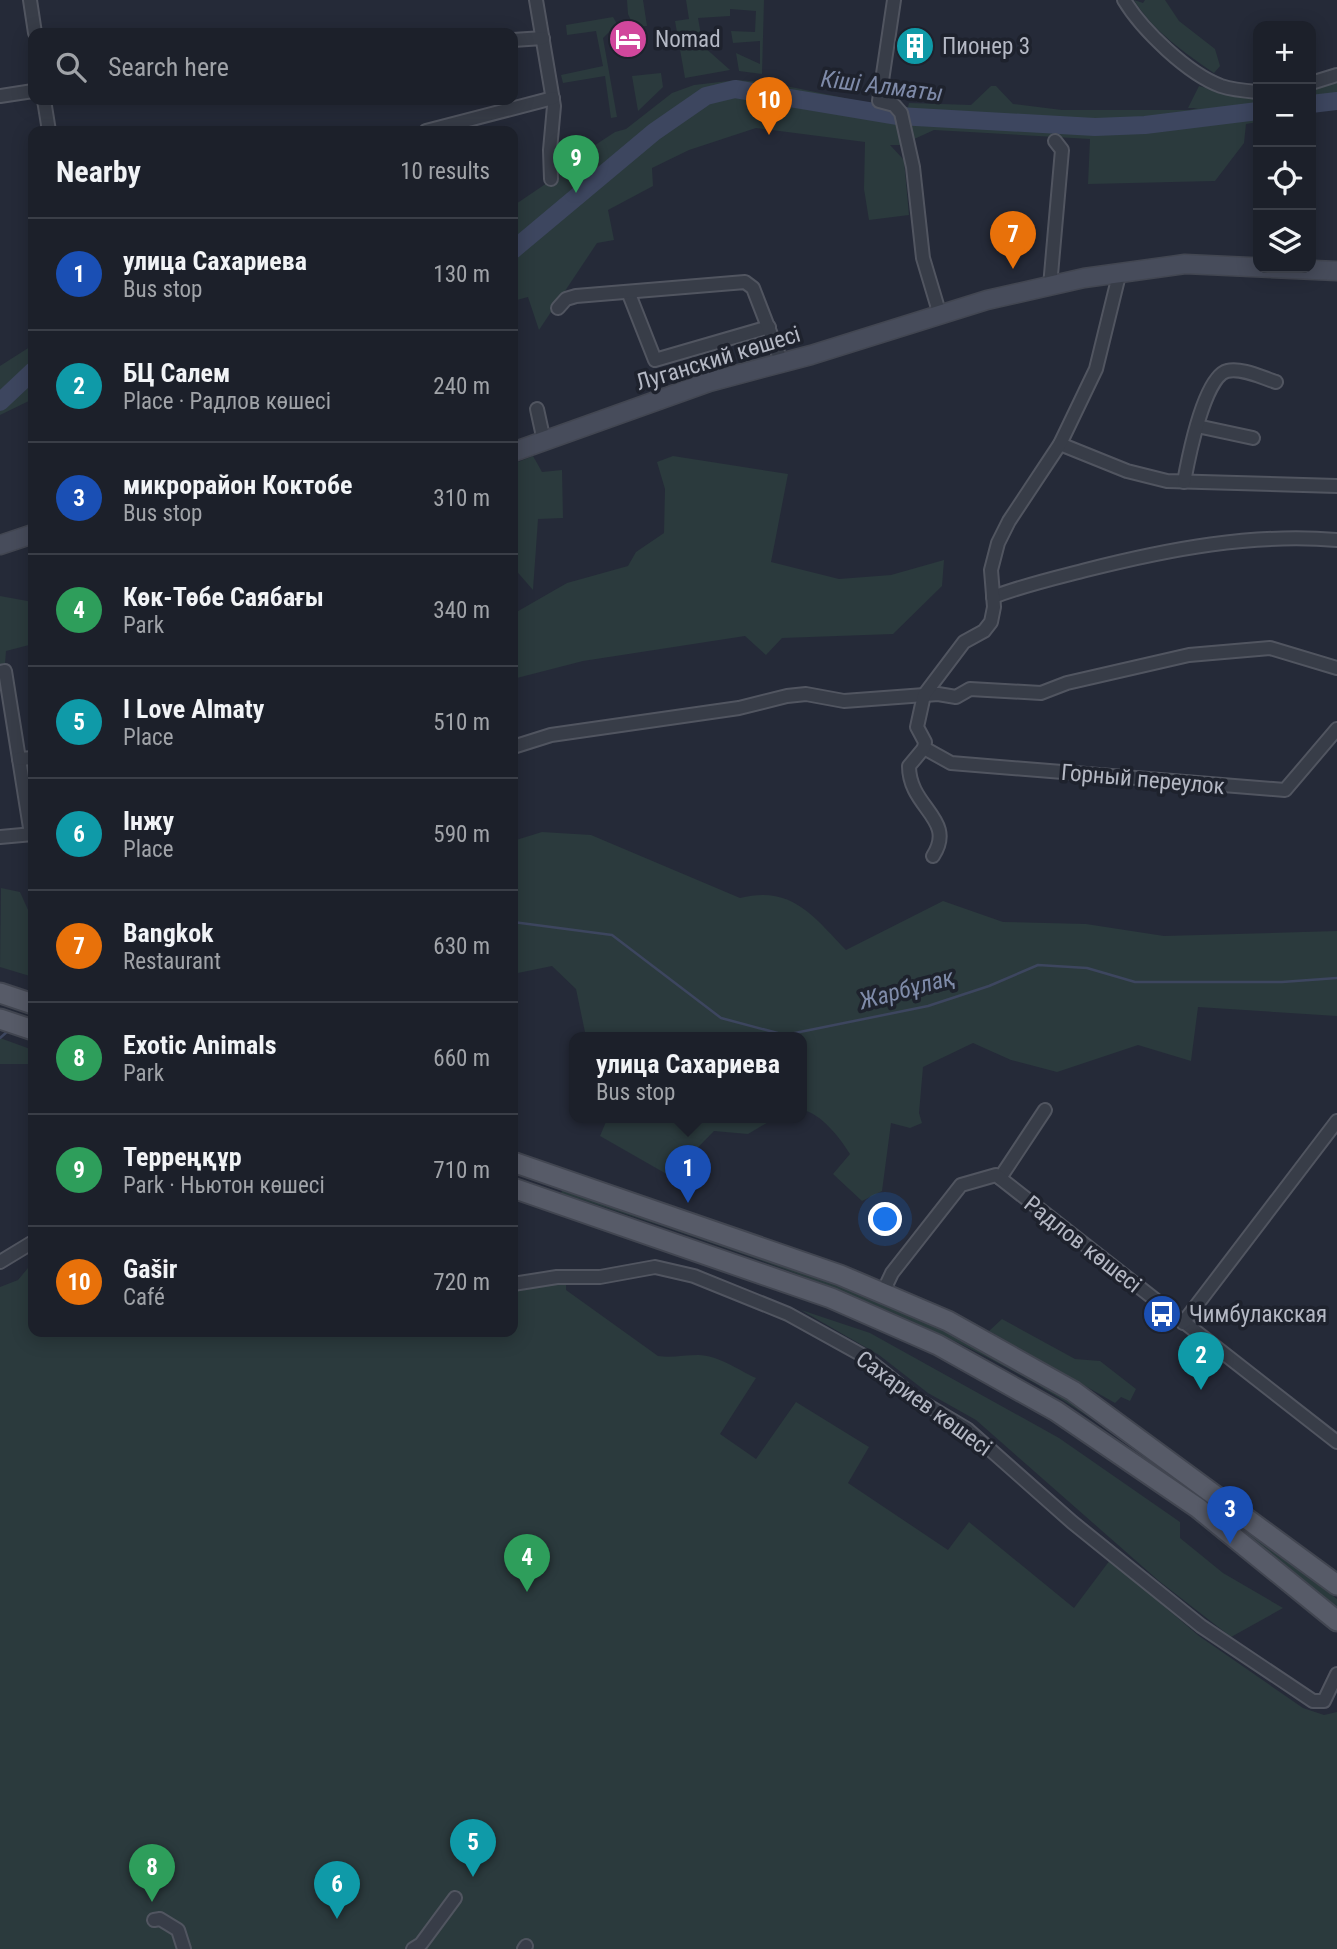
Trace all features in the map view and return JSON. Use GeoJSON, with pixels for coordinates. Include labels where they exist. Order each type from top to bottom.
{"type":"FeatureCollection","features":[{"type":"Feature","properties":{"kind":"main road"},"geometry":{"type":"LineString","coordinates":[[0,993],[28,1002]]}},
{"type":"Feature","properties":{"kind":"main road"},"geometry":{"type":"LineString","coordinates":[[0,1019],[28,1028]]}},
{"type":"Feature","properties":{"kind":"main road"},"geometry":{"type":"LineString","coordinates":[[518,1164],[883,1292],[948,1321],[1073,1391],[1337,1586]]}},
{"type":"Feature","properties":{"kind":"main road"},"geometry":{"type":"LineString","coordinates":[[518,1190],[831,1298],[939,1345],[1056,1411],[1187,1500],[1337,1620]]}},
{"type":"Feature","properties":{"kind":"street"},"geometry":{"type":"LineString","coordinates":[[30,0],[34,28]]}},
{"type":"Feature","properties":{"kind":"street"},"geometry":{"type":"LineString","coordinates":[[536,0],[553,98],[551,180]]}},
{"type":"Feature","properties":{"kind":"street"},"geometry":{"type":"LineString","coordinates":[[894,0],[879,101],[894,105],[901,119],[912,167],[925,268],[940,315]]}},
{"type":"Feature","properties":{"kind":"street"},"geometry":{"type":"LineString","coordinates":[[1125,0],[1145,29],[1205,78],[1230,89],[1253,91]]}},
{"type":"Feature","properties":{"kind":"street"},"geometry":{"type":"LineString","coordinates":[[518,40],[543,38]]}},
{"type":"Feature","properties":{"kind":"street"},"geometry":{"type":"LineString","coordinates":[[1316,81],[1337,75]]}},
{"type":"Feature","properties":{"kind":"street"},"geometry":{"type":"LineString","coordinates":[[0,96],[28,92]]}},
{"type":"Feature","properties":{"kind":"street"},"geometry":{"type":"LineString","coordinates":[[445,126],[553,98]]}},
{"type":"Feature","properties":{"kind":"street"},"geometry":{"type":"LineString","coordinates":[[45,105],[48,126]]}},
{"type":"Feature","properties":{"kind":"street"},"geometry":{"type":"LineString","coordinates":[[1050,286],[1062,150],[1055,141]]}},
{"type":"Feature","properties":{"kind":"street","name":"Луганский көшесі"},"geometry":{"type":"LineString","coordinates":[[518,450],[709,383],[940,315],[1050,286],[1120,271],[1185,264],[1337,271]]}},
{"type":"Feature","properties":{"kind":"street"},"geometry":{"type":"LineString","coordinates":[[933,856],[940,845],[939,825],[911,789],[908,766],[924,748],[925,742],[917,727],[925,695],[964,642],[984,631],[991,622],[991,569],[998,543],[1060,444],[1096,369],[1120,271]]}},
{"type":"Feature","properties":{"kind":"street"},"geometry":{"type":"LineString","coordinates":[[558,308],[566,299],[576,296],[629,294],[746,282],[753,288],[782,363]]}},
{"type":"Feature","properties":{"kind":"street"},"geometry":{"type":"LineString","coordinates":[[629,294],[655,360],[769,327]]}},
{"type":"Feature","properties":{"kind":"street"},"geometry":{"type":"LineString","coordinates":[[1184,482],[1197,426],[1208,394],[1226,370],[1276,382]]}},
{"type":"Feature","properties":{"kind":"street"},"geometry":{"type":"LineString","coordinates":[[537,409],[544,441]]}},
{"type":"Feature","properties":{"kind":"street"},"geometry":{"type":"LineString","coordinates":[[1197,426],[1253,438]]}},
{"type":"Feature","properties":{"kind":"street"},"geometry":{"type":"LineString","coordinates":[[1060,444],[1128,471],[1184,482],[1337,486]]}},
{"type":"Feature","properties":{"kind":"street"},"geometry":{"type":"LineString","coordinates":[[0,545],[28,536]]}},
{"type":"Feature","properties":{"kind":"street"},"geometry":{"type":"LineString","coordinates":[[993,597],[1021,586],[1120,561],[1219,542],[1244,539],[1337,540]]}},
{"type":"Feature","properties":{"kind":"street"},"geometry":{"type":"LineString","coordinates":[[518,745],[551,735],[739,708],[806,694],[844,701],[925,695],[956,696],[970,689],[1034,694],[1067,683],[1189,655],[1270,648],[1337,668]]}},
{"type":"Feature","properties":{"kind":"street"},"geometry":{"type":"LineString","coordinates":[[0,672],[5,671],[28,811]]}},
{"type":"Feature","properties":{"kind":"street","name":"Горный переулок"},"geometry":{"type":"LineString","coordinates":[[924,748],[951,763],[1285,790],[1337,730]]}},
{"type":"Feature","properties":{"kind":"street"},"geometry":{"type":"LineString","coordinates":[[19,759],[28,758]]}},
{"type":"Feature","properties":{"kind":"street"},"geometry":{"type":"LineString","coordinates":[[0,837],[28,834]]}},
{"type":"Feature","properties":{"kind":"street"},"geometry":{"type":"LineString","coordinates":[[883,1292],[892,1273],[961,1185],[996,1175],[1000,1178],[1045,1110]]}},
{"type":"Feature","properties":{"kind":"street"},"geometry":{"type":"LineString","coordinates":[[1183,1323],[1337,1121]]}},
{"type":"Feature","properties":{"kind":"street","name":"Радлов көшесі"},"geometry":{"type":"LineString","coordinates":[[1000,1178],[1337,1442]]}},
{"type":"Feature","properties":{"kind":"street"},"geometry":{"type":"LineString","coordinates":[[0,1262],[28,1245]]}},
{"type":"Feature","properties":{"kind":"street","name":"Сахариев көшесі"},"geometry":{"type":"LineString","coordinates":[[518,1283],[556,1277],[620,1275],[654,1268],[694,1276],[788,1314],[862,1356],[915,1398],[967,1429],[1072,1522],[1201,1626],[1313,1701],[1324,1700],[1335,1683]]}},
{"type":"Feature","properties":{"kind":"street"},"geometry":{"type":"LineString","coordinates":[[413,1949],[421,1944],[455,1898]]}},
{"type":"Feature","properties":{"kind":"street"},"geometry":{"type":"LineString","coordinates":[[154,1920],[160,1919],[178,1930],[184,1949]]}},
{"type":"Feature","properties":{"kind":"shaded area"},"geometry":{"type":"Polygon","coordinates":[[[627,0],[643,0],[647,26],[634,27],[628,14],[627,0]]]}},
{"type":"Feature","properties":{"kind":"shaded area"},"geometry":{"type":"Polygon","coordinates":[[[686,0],[764,0],[762,74],[739,71],[736,53],[760,64],[760,41],[733,43],[731,31],[755,32],[756,11],[730,9],[730,16],[698,18],[703,46],[730,70],[685,78],[675,21],[689,19],[686,0]]]}},
{"type":"Feature","properties":{"kind":"shaded area"},"geometry":{"type":"Polygon","coordinates":[[[1134,0],[1143,3],[1145,0],[1165,0],[1179,21],[1215,49],[1220,66],[1214,73],[1181,49],[1150,22],[1134,0]]]}},
{"type":"Feature","properties":{"kind":"shaded area"},"geometry":{"type":"Polygon","coordinates":[[[613,17],[617,24],[603,38],[617,117],[611,118],[605,76],[563,83],[561,75],[603,66],[596,31],[567,35],[566,25],[613,17]]]}},
{"type":"Feature","properties":{"kind":"shaded area"},"geometry":{"type":"Polygon","coordinates":[[[661,73],[663,87],[638,111],[632,76],[661,73]]]}},
{"type":"Feature","properties":{"kind":"shaded area"},"geometry":{"type":"Polygon","coordinates":[[[1337,77],[1337,108],[1316,112],[1316,85],[1337,77]]]}},
{"type":"Feature","properties":{"kind":"shaded area"},"geometry":{"type":"Polygon","coordinates":[[[737,80],[908,107],[909,103],[971,105],[991,86],[996,86],[1013,104],[1062,110],[1189,110],[1198,108],[1188,108],[1199,86],[1229,94],[1253,96],[1253,123],[1246,124],[1244,143],[1215,181],[1088,184],[1090,139],[934,130],[901,145],[890,145],[904,160],[909,215],[869,220],[864,189],[865,142],[756,128],[689,150],[652,168],[653,186],[608,210],[614,240],[597,243],[539,330],[528,297],[518,300],[518,203],[575,164],[577,157],[615,132],[626,129],[672,93],[694,85],[737,80]]]}},
{"type":"Feature","properties":{"kind":"shaded area"},"geometry":{"type":"Polygon","coordinates":[[[28,348],[28,401],[0,415],[0,366],[28,348]]]}},
{"type":"Feature","properties":{"kind":"shaded area"},"geometry":{"type":"Polygon","coordinates":[[[533,456],[542,472],[562,470],[563,518],[538,519],[533,590],[518,573],[518,462],[533,456]]]}},
{"type":"Feature","properties":{"kind":"shaded area"},"geometry":{"type":"Polygon","coordinates":[[[673,456],[788,474],[771,562],[839,579],[891,575],[944,560],[942,586],[893,634],[782,638],[766,655],[745,636],[583,661],[518,678],[518,611],[567,583],[628,566],[636,552],[664,533],[665,489],[657,462],[673,456]]]}},
{"type":"Feature","properties":{"kind":"shaded area"},"geometry":{"type":"Polygon","coordinates":[[[0,596],[28,601],[28,645],[6,651],[5,664],[0,665],[0,596]]]}},
{"type":"Feature","properties":{"kind":"shaded area"},"geometry":{"type":"Polygon","coordinates":[[[542,832],[591,835],[740,898],[758,895],[788,900],[812,915],[846,950],[943,901],[1003,922],[1086,924],[1164,936],[1337,931],[1337,1016],[1198,1007],[1191,1061],[1138,1045],[1057,1072],[1011,1060],[973,1043],[923,1067],[919,1113],[922,1123],[910,1128],[891,1123],[882,1191],[862,1201],[833,1174],[850,1154],[823,1121],[807,1111],[807,1032],[585,1032],[576,989],[552,966],[518,973],[518,839],[542,832]]]}},
{"type":"Feature","properties":{"kind":"shaded area"},"geometry":{"type":"Polygon","coordinates":[[[1,888],[20,892],[28,910],[28,975],[0,967],[1,888]]]}},
{"type":"Feature","properties":{"kind":"shaded area"},"geometry":{"type":"Polygon","coordinates":[[[0,1038],[28,1048],[28,1064],[0,1064],[0,1038]]]}},
{"type":"Feature","properties":{"kind":"shaded area"},"geometry":{"type":"Polygon","coordinates":[[[605,1123],[767,1123],[748,1134],[714,1131],[670,1176],[600,1136],[605,1123]]]}},
{"type":"Feature","properties":{"kind":"shaded area"},"geometry":{"type":"Polygon","coordinates":[[[563,1189],[836,1283],[902,1310],[1025,1372],[1214,1501],[1337,1599],[1337,1608],[1145,1456],[1022,1376],[967,1347],[854,1296],[738,1252],[561,1193],[563,1189]]]}},
{"type":"Feature","properties":{"kind":"shaded area"},"geometry":{"type":"Polygon","coordinates":[[[28,1268],[28,1337],[518,1337],[518,1288],[566,1283],[566,1290],[658,1356],[705,1356],[720,1360],[756,1378],[720,1434],[756,1459],[796,1402],[869,1447],[848,1483],[948,1550],[969,1522],[1074,1608],[1110,1560],[1199,1636],[1303,1708],[1324,1715],[1337,1712],[1337,1949],[0,1949],[0,1287],[18,1280],[28,1268]]]}},
{"type":"Feature","properties":{"kind":"shaded area"},"geometry":{"type":"Polygon","coordinates":[[[801,1310],[870,1333],[1059,1438],[1180,1522],[1180,1538],[1223,1573],[1283,1608],[1231,1637],[1159,1581],[976,1420],[928,1393],[879,1355],[801,1310]]]}},
{"type":"Feature","properties":{"kind":"shaded area"},"geometry":{"type":"Polygon","coordinates":[[[1002,1319],[1075,1359],[1100,1361],[1136,1389],[1130,1401],[1121,1397],[1115,1403],[989,1331],[1002,1319]]]}},
{"type":"Feature","properties":{"kind":"waterway","name":"Кіші Алматы"},"geometry":{"type":"LineString","coordinates":[[518,246],[654,132],[706,96],[735,89],[898,116],[1095,127],[1145,125],[1253,112]]}},
{"type":"Feature","properties":{"kind":"waterway","name":"Кіші Алматы"},"geometry":{"type":"LineString","coordinates":[[1316,103],[1337,101]]}},
{"type":"Feature","properties":{"kind":"waterway","name":"Кіші Алматы"},"geometry":{"type":"LineString","coordinates":[[0,402],[28,376]]}},
{"type":"Feature","properties":{"kind":"waterway","name":"Жарбұлақ"},"geometry":{"type":"LineString","coordinates":[[518,923],[612,935],[721,1018],[774,1032]]}},
{"type":"Feature","properties":{"kind":"waterway","name":"Жарбұлақ"},"geometry":{"type":"LineString","coordinates":[[800,1032],[928,1006],[989,986],[1038,965],[1087,968],[1135,982],[1282,982],[1337,978]]}},
{"type":"Feature","properties":{"kind":"waterway","name":"Жарбұлақ"},"geometry":{"type":"LineString","coordinates":[[0,1038],[8,1031]]}},
{"type":"Feature","properties":{"kind":"place","name":"Nomad"},"geometry":{"type":"Point","coordinates":[628,39]}},
{"type":"Feature","properties":{"kind":"place","name":"Пионер 3"},"geometry":{"type":"Point","coordinates":[915,46]}},
{"type":"Feature","properties":{"kind":"place","name":"Gašir"},"geometry":{"type":"Point","coordinates":[769,135]}},
{"type":"Feature","properties":{"kind":"place","name":"Терреңқұр"},"geometry":{"type":"Point","coordinates":[576,193]}},
{"type":"Feature","properties":{"kind":"place","name":"Bangkok"},"geometry":{"type":"Point","coordinates":[1013,269]}},
{"type":"Feature","properties":{"kind":"place","name":"улица Сахариева"},"geometry":{"type":"Point","coordinates":[688,1203]}},
{"type":"Feature","properties":{"kind":"place","name":"Чимбулакская"},"geometry":{"type":"Point","coordinates":[1162,1314]}},
{"type":"Feature","properties":{"kind":"place","name":"БЦ Салем"},"geometry":{"type":"Point","coordinates":[1201,1390]}},
{"type":"Feature","properties":{"kind":"place","name":"микрорайон Коктобе"},"geometry":{"type":"Point","coordinates":[1230,1544]}},
{"type":"Feature","properties":{"kind":"place","name":"Көк-Төбе Саябағы"},"geometry":{"type":"Point","coordinates":[527,1592]}},
{"type":"Feature","properties":{"kind":"place","name":"I Love Almaty"},"geometry":{"type":"Point","coordinates":[473,1877]}},
{"type":"Feature","properties":{"kind":"place","name":"Exotic Animals"},"geometry":{"type":"Point","coordinates":[152,1902]}},
{"type":"Feature","properties":{"kind":"place","name":"Інжу"},"geometry":{"type":"Point","coordinates":[337,1919]}}]}
